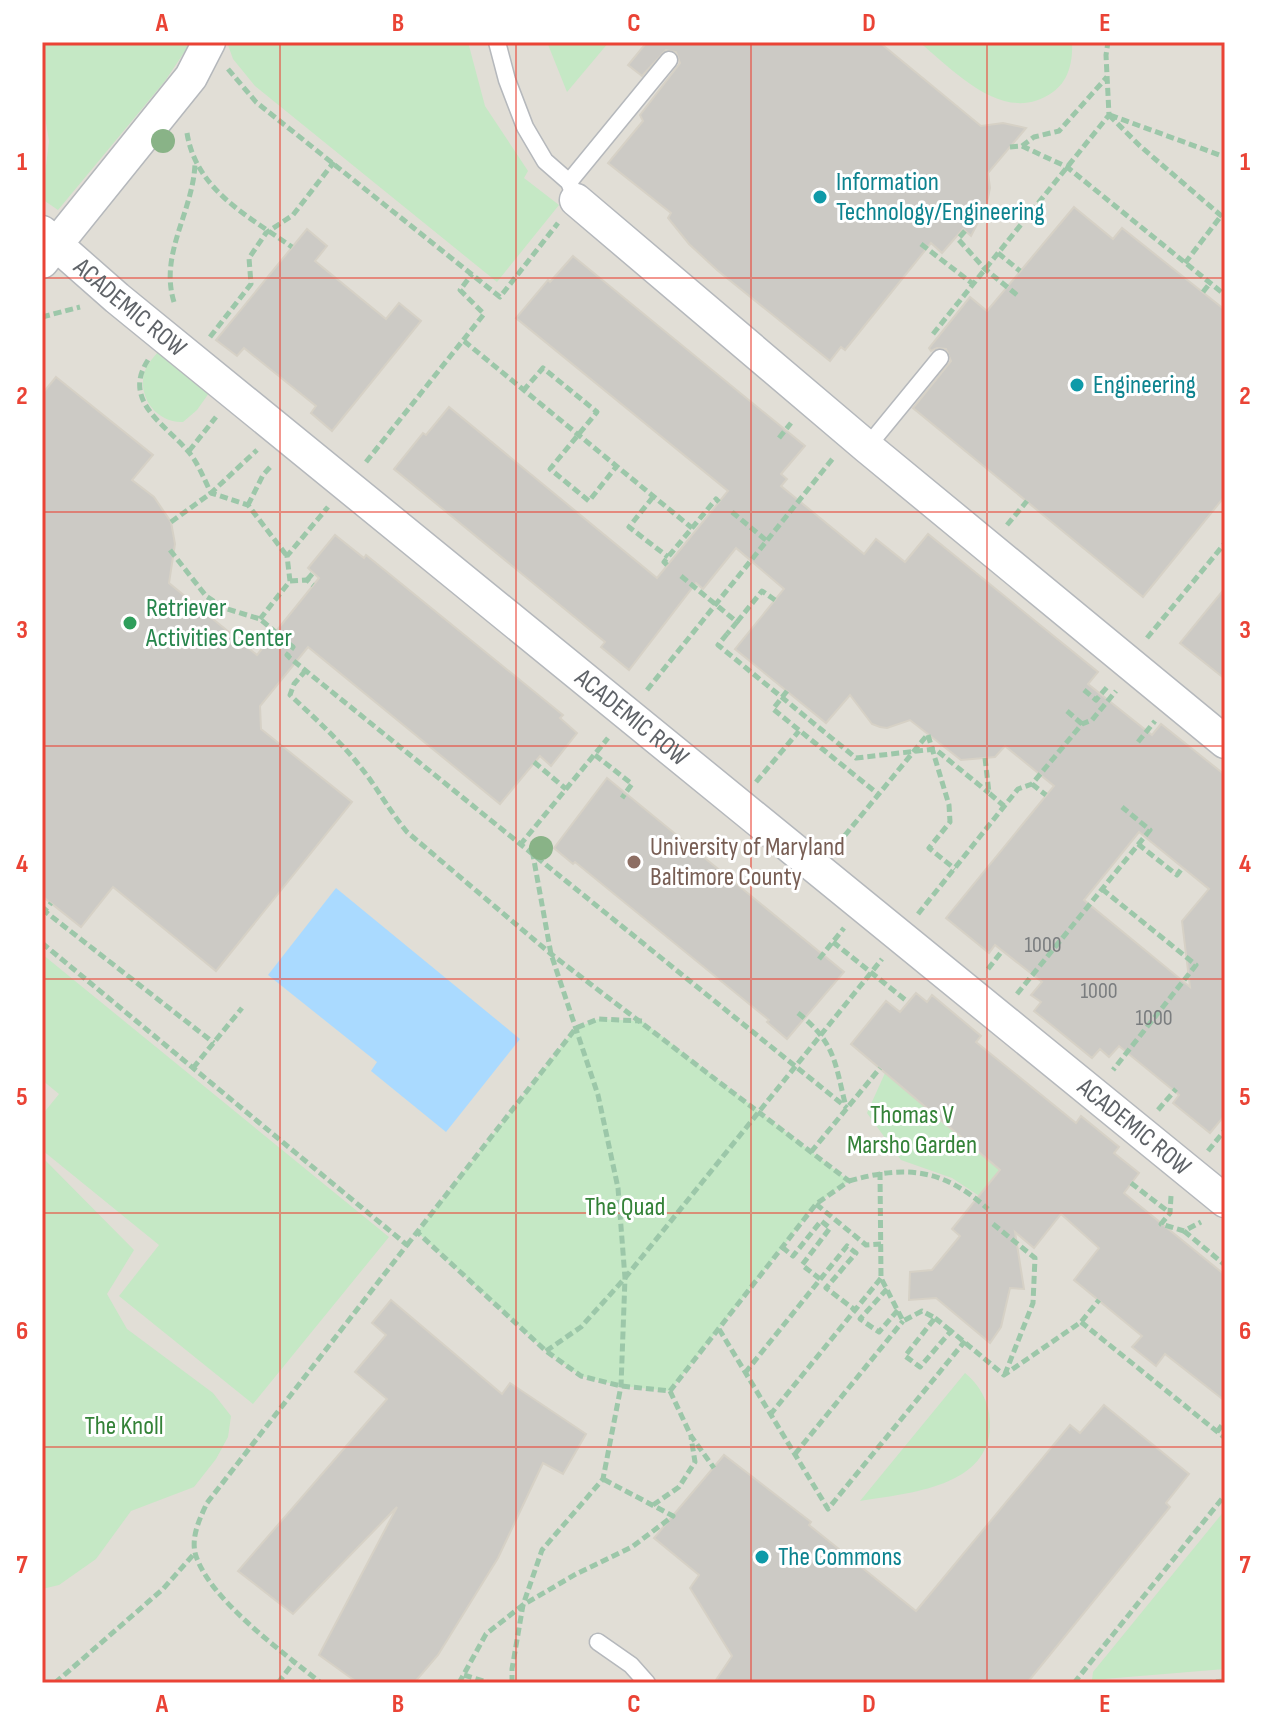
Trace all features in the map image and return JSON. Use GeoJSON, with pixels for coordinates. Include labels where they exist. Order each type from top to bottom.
{"type":"FeatureCollection","features":[{"type":"Feature","properties":{"kind":"street"},"geometry":{"type":"LineString","coordinates":[[47,246],[191,77],[208,46]]}},
{"type":"Feature","properties":{"kind":"street"},"geometry":{"type":"LineString","coordinates":[[572,191],[867,447],[1225,742]]}},
{"type":"Feature","properties":{"kind":"street","name":"ACADEMIC ROW"},"geometry":{"type":"LineString","coordinates":[[47,246],[234,394],[278,440],[346,485],[817,869],[1218,1209]]}},
{"type":"Feature","properties":{"kind":"lane"},"geometry":{"type":"LineString","coordinates":[[497,42],[525,127],[545,161],[572,191],[669,60]]}},
{"type":"Feature","properties":{"kind":"lane"},"geometry":{"type":"LineString","coordinates":[[867,447],[940,358]]}},
{"type":"Feature","properties":{"kind":"lane"},"geometry":{"type":"LineString","coordinates":[[598,1642],[631,1665],[647,1683]]}},
{"type":"Feature","properties":{"kind":"path"},"geometry":{"type":"LineString","coordinates":[[936,330],[1109,115],[1108,42]]}},
{"type":"Feature","properties":{"kind":"path"},"geometry":{"type":"LineString","coordinates":[[208,46],[256,102],[500,297],[533,255]]}},
{"type":"Feature","properties":{"kind":"path"},"geometry":{"type":"LineString","coordinates":[[1022,146],[1034,137],[1059,131],[1107,76]]}},
{"type":"Feature","properties":{"kind":"path"},"geometry":{"type":"LineString","coordinates":[[1109,115],[1225,157]]}},
{"type":"Feature","properties":{"kind":"path"},"geometry":{"type":"LineString","coordinates":[[1109,115],[1223,218],[1185,263]]}},
{"type":"Feature","properties":{"kind":"path"},"geometry":{"type":"LineString","coordinates":[[186,128],[195,164],[194,184],[168,274],[175,316],[143,367],[140,387],[147,409],[189,451],[211,493],[248,505],[287,556],[290,581],[260,619]]}},
{"type":"Feature","properties":{"kind":"path"},"geometry":{"type":"LineString","coordinates":[[1010,147],[1022,146],[1067,167],[1225,295]]}},
{"type":"Feature","properties":{"kind":"path"},"geometry":{"type":"LineString","coordinates":[[192,359],[251,284],[249,258],[268,230],[293,215],[334,162]]}},
{"type":"Feature","properties":{"kind":"path"},"geometry":{"type":"LineString","coordinates":[[195,164],[217,192],[292,247]]}},
{"type":"Feature","properties":{"kind":"path"},"geometry":{"type":"LineString","coordinates":[[965,231],[958,239],[985,269],[1017,295]]}},
{"type":"Feature","properties":{"kind":"path"},"geometry":{"type":"LineString","coordinates":[[921,244],[973,284]]}},
{"type":"Feature","properties":{"kind":"path"},"geometry":{"type":"LineString","coordinates":[[998,253],[1020,271]]}},
{"type":"Feature","properties":{"kind":"path"},"geometry":{"type":"LineString","coordinates":[[287,556],[484,314],[460,290],[472,274]]}},
{"type":"Feature","properties":{"kind":"path"},"geometry":{"type":"LineString","coordinates":[[1203,292],[1210,283]]}},
{"type":"Feature","properties":{"kind":"path"},"geometry":{"type":"LineString","coordinates":[[464,341],[692,528]]}},
{"type":"Feature","properties":{"kind":"path"},"geometry":{"type":"LineString","coordinates":[[523,391],[543,368],[597,412],[550,469],[589,501],[616,467]]}},
{"type":"Feature","properties":{"kind":"path"},"geometry":{"type":"LineString","coordinates":[[189,451],[234,394]]}},
{"type":"Feature","properties":{"kind":"path"},"geometry":{"type":"LineString","coordinates":[[171,522],[211,493],[260,446],[278,440],[276,459],[263,475],[248,505]]}},
{"type":"Feature","properties":{"kind":"path"},"geometry":{"type":"LineString","coordinates":[[650,686],[809,488]]}},
{"type":"Feature","properties":{"kind":"path"},"geometry":{"type":"LineString","coordinates":[[653,497],[629,527],[668,557]]}},
{"type":"Feature","properties":{"kind":"path"},"geometry":{"type":"LineString","coordinates":[[667,565],[664,562],[668,557],[716,499],[719,502]]}},
{"type":"Feature","properties":{"kind":"path"},"geometry":{"type":"LineString","coordinates":[[732,512],[767,541]]}},
{"type":"Feature","properties":{"kind":"path"},"geometry":{"type":"LineString","coordinates":[[1164,617],[1224,545]]}},
{"type":"Feature","properties":{"kind":"path"},"geometry":{"type":"LineString","coordinates":[[170,550],[206,596],[224,608],[260,619],[293,647],[287,655],[847,1108]]}},
{"type":"Feature","properties":{"kind":"path"},"geometry":{"type":"LineString","coordinates":[[307,580],[313,573]]}},
{"type":"Feature","properties":{"kind":"path"},"geometry":{"type":"LineString","coordinates":[[681,576],[737,622]]}},
{"type":"Feature","properties":{"kind":"path"},"geometry":{"type":"LineString","coordinates":[[290,581],[307,580],[313,585]]}},
{"type":"Feature","properties":{"kind":"path"},"geometry":{"type":"LineString","coordinates":[[775,600],[762,591],[718,645],[856,758],[935,749],[1004,806]]}},
{"type":"Feature","properties":{"kind":"path"},"geometry":{"type":"LineString","coordinates":[[306,670],[294,684],[290,695],[334,736],[371,780],[407,832],[551,954],[849,1181]]}},
{"type":"Feature","properties":{"kind":"path"},"geometry":{"type":"LineString","coordinates":[[787,691],[773,709],[878,794]]}},
{"type":"Feature","properties":{"kind":"path"},"geometry":{"type":"LineString","coordinates":[[939,888],[1018,789],[1032,784],[1082,724],[1092,720],[1110,698]]}},
{"type":"Feature","properties":{"kind":"path"},"geometry":{"type":"LineString","coordinates":[[1067,711],[1082,724]]}},
{"type":"Feature","properties":{"kind":"path"},"geometry":{"type":"LineString","coordinates":[[520,845],[627,714]]}},
{"type":"Feature","properties":{"kind":"path"},"geometry":{"type":"LineString","coordinates":[[737,804],[799,731]]}},
{"type":"Feature","properties":{"kind":"path"},"geometry":{"type":"LineString","coordinates":[[817,869],[928,734],[949,805],[950,822],[929,848],[955,869]]}},
{"type":"Feature","properties":{"kind":"path"},"geometry":{"type":"LineString","coordinates":[[595,755],[632,784],[622,798]]}},
{"type":"Feature","properties":{"kind":"path"},"geometry":{"type":"LineString","coordinates":[[985,758],[989,793]]}},
{"type":"Feature","properties":{"kind":"path"},"geometry":{"type":"LineString","coordinates":[[540,767],[545,760]]}},
{"type":"Feature","properties":{"kind":"path"},"geometry":{"type":"LineString","coordinates":[[534,762],[566,789]]}},
{"type":"Feature","properties":{"kind":"path"},"geometry":{"type":"LineString","coordinates":[[1032,784],[1046,795]]}},
{"type":"Feature","properties":{"kind":"path"},"geometry":{"type":"LineString","coordinates":[[1023,986],[1150,830],[1122,807]]}},
{"type":"Feature","properties":{"kind":"path"},"geometry":{"type":"LineString","coordinates":[[1138,844],[1177,875],[1183,867]]}},
{"type":"Feature","properties":{"kind":"path"},"geometry":{"type":"LineString","coordinates":[[512,1683],[523,1605],[542,1550],[603,1479],[621,1386],[625,1278],[618,1188],[598,1095],[551,954],[533,855]]}},
{"type":"Feature","properties":{"kind":"path"},"geometry":{"type":"LineString","coordinates":[[1102,889],[1196,965],[1118,1063]]}},
{"type":"Feature","properties":{"kind":"path"},"geometry":{"type":"LineString","coordinates":[[51,903],[43,911],[214,1043]]}},
{"type":"Feature","properties":{"kind":"path"},"geometry":{"type":"LineString","coordinates":[[833,942],[908,1002]]}},
{"type":"Feature","properties":{"kind":"path"},"geometry":{"type":"LineString","coordinates":[[42,943],[407,1245]]}},
{"type":"Feature","properties":{"kind":"path"},"geometry":{"type":"LineString","coordinates":[[546,1351],[581,1327],[625,1278],[857,989]]}},
{"type":"Feature","properties":{"kind":"path"},"geometry":{"type":"LineString","coordinates":[[193,1068],[242,1008]]}},
{"type":"Feature","properties":{"kind":"path"},"geometry":{"type":"LineString","coordinates":[[798,1013],[821,1033],[831,1047],[847,1108]]}},
{"type":"Feature","properties":{"kind":"path"},"geometry":{"type":"LineString","coordinates":[[321,1683],[257,1631],[211,1584],[194,1554],[196,1528],[207,1503],[576,1028],[598,1019],[642,1021]]}},
{"type":"Feature","properties":{"kind":"path"},"geometry":{"type":"LineString","coordinates":[[811,1152],[880,1068]]}},
{"type":"Feature","properties":{"kind":"path"},"geometry":{"type":"LineString","coordinates":[[880,1172],[881,1278],[903,1321]]}},
{"type":"Feature","properties":{"kind":"path"},"geometry":{"type":"LineString","coordinates":[[670,1391],[816,1204],[849,1181],[880,1172],[916,1172],[947,1179],[988,1209]]}},
{"type":"Feature","properties":{"kind":"path"},"geometry":{"type":"LineString","coordinates":[[1131,1183],[1170,1213]]}},
{"type":"Feature","properties":{"kind":"path"},"geometry":{"type":"LineString","coordinates":[[816,1204],[866,1245],[881,1244]]}},
{"type":"Feature","properties":{"kind":"path"},"geometry":{"type":"LineString","coordinates":[[1184,1231],[1218,1209]]}},
{"type":"Feature","properties":{"kind":"path"},"geometry":{"type":"LineString","coordinates":[[782,1247],[793,1256],[821,1221],[830,1228],[802,1265],[820,1279]]}},
{"type":"Feature","properties":{"kind":"path"},"geometry":{"type":"LineString","coordinates":[[993,1224],[1035,1258],[1033,1303],[1004,1375]]}},
{"type":"Feature","properties":{"kind":"path"},"geometry":{"type":"LineString","coordinates":[[1161,1224],[1184,1231],[1225,1265]]}},
{"type":"Feature","properties":{"kind":"path"},"geometry":{"type":"LineString","coordinates":[[417,1232],[546,1351],[581,1376],[621,1386],[670,1391]]}},
{"type":"Feature","properties":{"kind":"path"},"geometry":{"type":"LineString","coordinates":[[745,1373],[847,1246],[856,1253],[826,1288],[855,1310]]}},
{"type":"Feature","properties":{"kind":"path"},"geometry":{"type":"LineString","coordinates":[[770,1415],[881,1278]]}},
{"type":"Feature","properties":{"kind":"path"},"geometry":{"type":"LineString","coordinates":[[887,1289],[860,1319],[879,1332],[898,1310]]}},
{"type":"Feature","properties":{"kind":"path"},"geometry":{"type":"LineString","coordinates":[[1004,1375],[1081,1322],[1099,1300]]}},
{"type":"Feature","properties":{"kind":"path"},"geometry":{"type":"LineString","coordinates":[[795,1454],[903,1321],[922,1311],[965,1341],[1004,1375]]}},
{"type":"Feature","properties":{"kind":"path"},"geometry":{"type":"LineString","coordinates":[[935,1318],[905,1356],[920,1367],[951,1331]]}},
{"type":"Feature","properties":{"kind":"path"},"geometry":{"type":"LineString","coordinates":[[1081,1322],[1225,1438]]}},
{"type":"Feature","properties":{"kind":"path"},"geometry":{"type":"LineString","coordinates":[[719,1329],[828,1509],[965,1341]]}},
{"type":"Feature","properties":{"kind":"path"},"geometry":{"type":"LineString","coordinates":[[670,1391],[691,1436],[714,1468]]}},
{"type":"Feature","properties":{"kind":"path"},"geometry":{"type":"LineString","coordinates":[[1217,1432],[1225,1421]]}},
{"type":"Feature","properties":{"kind":"path"},"geometry":{"type":"LineString","coordinates":[[653,1505],[679,1487],[695,1462],[691,1436]]}},
{"type":"Feature","properties":{"kind":"path"},"geometry":{"type":"LineString","coordinates":[[459,1683],[486,1634],[523,1605],[576,1574],[632,1547],[673,1516],[603,1479]]}},
{"type":"Feature","properties":{"kind":"path"},"geometry":{"type":"LineString","coordinates":[[1074,1683],[1225,1495]]}},
{"type":"Feature","properties":{"kind":"path"},"geometry":{"type":"LineString","coordinates":[[55,1683],[163,1589],[194,1554]]}},
{"type":"Feature","properties":{"kind":"path"},"geometry":{"type":"LineString","coordinates":[[278,1683],[294,1662]]}},
{"type":"Feature","properties":{"kind":"path"},"geometry":{"type":"LineString","coordinates":[[464,1675],[490,1683]]}},
{"type":"Feature","properties":{"kind":"path"},"geometry":{"type":"LineString","coordinates":[[1204,1683],[1225,1681]]}},
{"type":"Feature","properties":{"kind":"shaded area","name":"University of Maryland Baltimore County"},"geometry":{"type":"Polygon","coordinates":[[[42,42],[1225,42],[1225,1683],[42,1683],[42,42]]]}},
{"type":"Feature","properties":{"kind":"green space"},"geometry":{"type":"Polygon","coordinates":[[[42,42],[191,42],[165,81],[58,210],[42,199],[49,141],[42,99],[42,42]]]}},
{"type":"Feature","properties":{"kind":"green space"},"geometry":{"type":"Polygon","coordinates":[[[227,42],[468,42],[485,106],[528,171],[524,178],[559,205],[497,282],[255,86],[233,59],[227,42]]]}},
{"type":"Feature","properties":{"kind":"green space"},"geometry":{"type":"Polygon","coordinates":[[[547,42],[609,42],[567,92],[547,42]]]}},
{"type":"Feature","properties":{"kind":"green space"},"geometry":{"type":"Polygon","coordinates":[[[919,42],[1072,42],[1072,56],[1066,76],[1053,92],[1035,101],[1016,103],[981,91],[919,42]]]}},
{"type":"Feature","properties":{"kind":"green space"},"geometry":{"type":"Polygon","coordinates":[[[158,352],[209,393],[197,410],[183,422],[158,414],[144,392],[145,371],[158,352]]]}},
{"type":"Feature","properties":{"kind":"green space"},"geometry":{"type":"Polygon","coordinates":[[[42,954],[389,1237],[253,1404],[119,1296],[159,1245],[42,1150],[42,1115],[59,1094],[42,1080],[42,954]]]}},
{"type":"Feature","properties":{"kind":"green space","name":"The Quad"},"geometry":{"type":"Polygon","coordinates":[[[598,1019],[642,1021],[849,1181],[816,1204],[670,1391],[621,1386],[581,1376],[546,1351],[417,1232],[576,1028],[598,1019]]]}},
{"type":"Feature","properties":{"kind":"green space","name":"Thomas V Marsho Garden"},"geometry":{"type":"Polygon","coordinates":[[[885,1073],[927,1106],[941,1122],[1019,1181],[1002,1211],[952,1178],[901,1160],[867,1113],[885,1073]]]}},
{"type":"Feature","properties":{"kind":"green space","name":"The Knoll"},"geometry":{"type":"Polygon","coordinates":[[[42,1157],[134,1250],[107,1294],[127,1329],[213,1393],[231,1416],[228,1437],[216,1459],[194,1487],[131,1511],[96,1559],[59,1585],[42,1589],[42,1157]]]}},
{"type":"Feature","properties":{"kind":"green space"},"geometry":{"type":"Polygon","coordinates":[[[965,1373],[983,1394],[988,1407],[987,1443],[978,1461],[963,1474],[944,1483],[901,1495],[860,1501],[965,1373]]]}},
{"type":"Feature","properties":{"kind":"green space"},"geometry":{"type":"Polygon","coordinates":[[[1225,1510],[1225,1669],[1092,1680],[1093,1672],[1225,1510]]]}},
{"type":"Feature","properties":{"kind":"water"},"geometry":{"type":"Polygon","coordinates":[[[336,888],[520,1039],[446,1132],[371,1071],[377,1062],[268,975],[336,888]]]}},
{"type":"Feature","properties":{"kind":"building","name":"Information Technology/Engineering"},"geometry":{"type":"Polygon","coordinates":[[[647,42],[879,42],[981,126],[1003,123],[1026,128],[988,173],[990,188],[986,207],[971,236],[963,229],[942,253],[931,243],[845,350],[841,347],[830,361],[717,270],[689,244],[668,218],[671,213],[608,163],[643,121],[640,115],[680,63],[676,52],[666,50],[642,76],[628,65],[647,42]]]}},
{"type":"Feature","properties":{"kind":"building","name":"Engineering"},"geometry":{"type":"Polygon","coordinates":[[[1074,207],[1113,239],[1122,228],[1225,310],[1225,496],[1143,597],[913,408],[951,361],[946,349],[931,351],[929,348],[970,297],[987,311],[1074,207]]]}},
{"type":"Feature","properties":{"kind":"building"},"geometry":{"type":"Polygon","coordinates":[[[307,229],[327,246],[315,261],[386,319],[399,303],[421,321],[332,431],[311,413],[316,406],[244,348],[237,356],[216,340],[307,229]]]}},
{"type":"Feature","properties":{"kind":"building"},"geometry":{"type":"Polygon","coordinates":[[[573,256],[805,446],[781,474],[787,479],[781,486],[864,554],[876,539],[905,562],[928,534],[1098,672],[1088,684],[1152,735],[1161,724],[1225,775],[1225,1115],[1210,1133],[1173,1103],[1179,1095],[1119,1046],[1109,1057],[1100,1049],[1092,1058],[1034,1011],[1041,1002],[1031,995],[1042,982],[995,945],[989,953],[946,918],[1054,786],[1005,746],[995,757],[961,760],[910,720],[887,728],[872,724],[850,695],[826,723],[735,649],[784,589],[736,548],[703,589],[696,583],[629,670],[601,647],[605,642],[394,469],[449,407],[657,578],[728,491],[516,318],[548,280],[550,282],[573,256]],[[1139,832],[1084,900],[1190,987],[1182,921],[1209,889],[1139,832]]]}},
{"type":"Feature","properties":{"kind":"building","name":"Retriever Activities Center"},"geometry":{"type":"Polygon","coordinates":[[[56,377],[153,455],[132,480],[154,497],[171,522],[175,544],[169,583],[257,655],[319,578],[308,568],[335,535],[364,558],[366,555],[563,715],[560,718],[577,733],[551,766],[540,756],[500,804],[308,647],[260,706],[261,729],[352,802],[216,971],[113,887],[81,927],[42,896],[42,394],[56,377]]]}},
{"type":"Feature","properties":{"kind":"building"},"geometry":{"type":"Polygon","coordinates":[[[1225,588],[1225,679],[1180,643],[1225,588]]]}},
{"type":"Feature","properties":{"kind":"building"},"geometry":{"type":"Polygon","coordinates":[[[607,778],[844,972],[787,1039],[767,1022],[769,1020],[554,848],[607,778]]]}},
{"type":"Feature","properties":{"kind":"building"},"geometry":{"type":"Polygon","coordinates":[[[916,993],[927,1002],[932,995],[981,1036],[976,1042],[1076,1123],[1081,1116],[1119,1147],[1114,1153],[1139,1173],[1124,1193],[1225,1275],[1225,1401],[1165,1354],[1156,1366],[1132,1347],[1142,1336],[1074,1280],[1099,1248],[1061,1214],[1034,1248],[1015,1232],[1024,1289],[1010,1288],[1001,1327],[990,1343],[936,1298],[909,1300],[910,1272],[932,1270],[960,1236],[952,1229],[1000,1170],[851,1044],[886,1001],[900,1012],[916,993]]]}},
{"type":"Feature","properties":{"kind":"building"},"geometry":{"type":"Polygon","coordinates":[[[391,1300],[502,1394],[510,1383],[586,1434],[563,1474],[543,1463],[498,1558],[438,1655],[414,1683],[358,1683],[319,1655],[397,1507],[293,1614],[238,1571],[387,1399],[355,1372],[386,1335],[372,1323],[391,1300]]]}},
{"type":"Feature","properties":{"kind":"building","name":"The Commons"},"geometry":{"type":"Polygon","coordinates":[[[1104,1405],[1189,1474],[1166,1503],[1170,1507],[1027,1683],[714,1683],[732,1656],[690,1588],[699,1575],[654,1538],[724,1455],[811,1522],[809,1525],[916,1611],[1070,1425],[1080,1433],[1104,1405]]]}},
{"type":"Feature","properties":{"kind":"place","name":"Information Technology/Engineering"},"geometry":{"type":"Point","coordinates":[820,197]}},
{"type":"Feature","properties":{"kind":"place","name":"Engineering"},"geometry":{"type":"Point","coordinates":[1077,385]}},
{"type":"Feature","properties":{"kind":"place","name":"Retriever Activities Center"},"geometry":{"type":"Point","coordinates":[130,623]}},
{"type":"Feature","properties":{"kind":"place","name":"University of Maryland Baltimore County"},"geometry":{"type":"Point","coordinates":[634,862]}},
{"type":"Feature","properties":{"kind":"place","name":"The Commons"},"geometry":{"type":"Point","coordinates":[762,1557]}}]}
